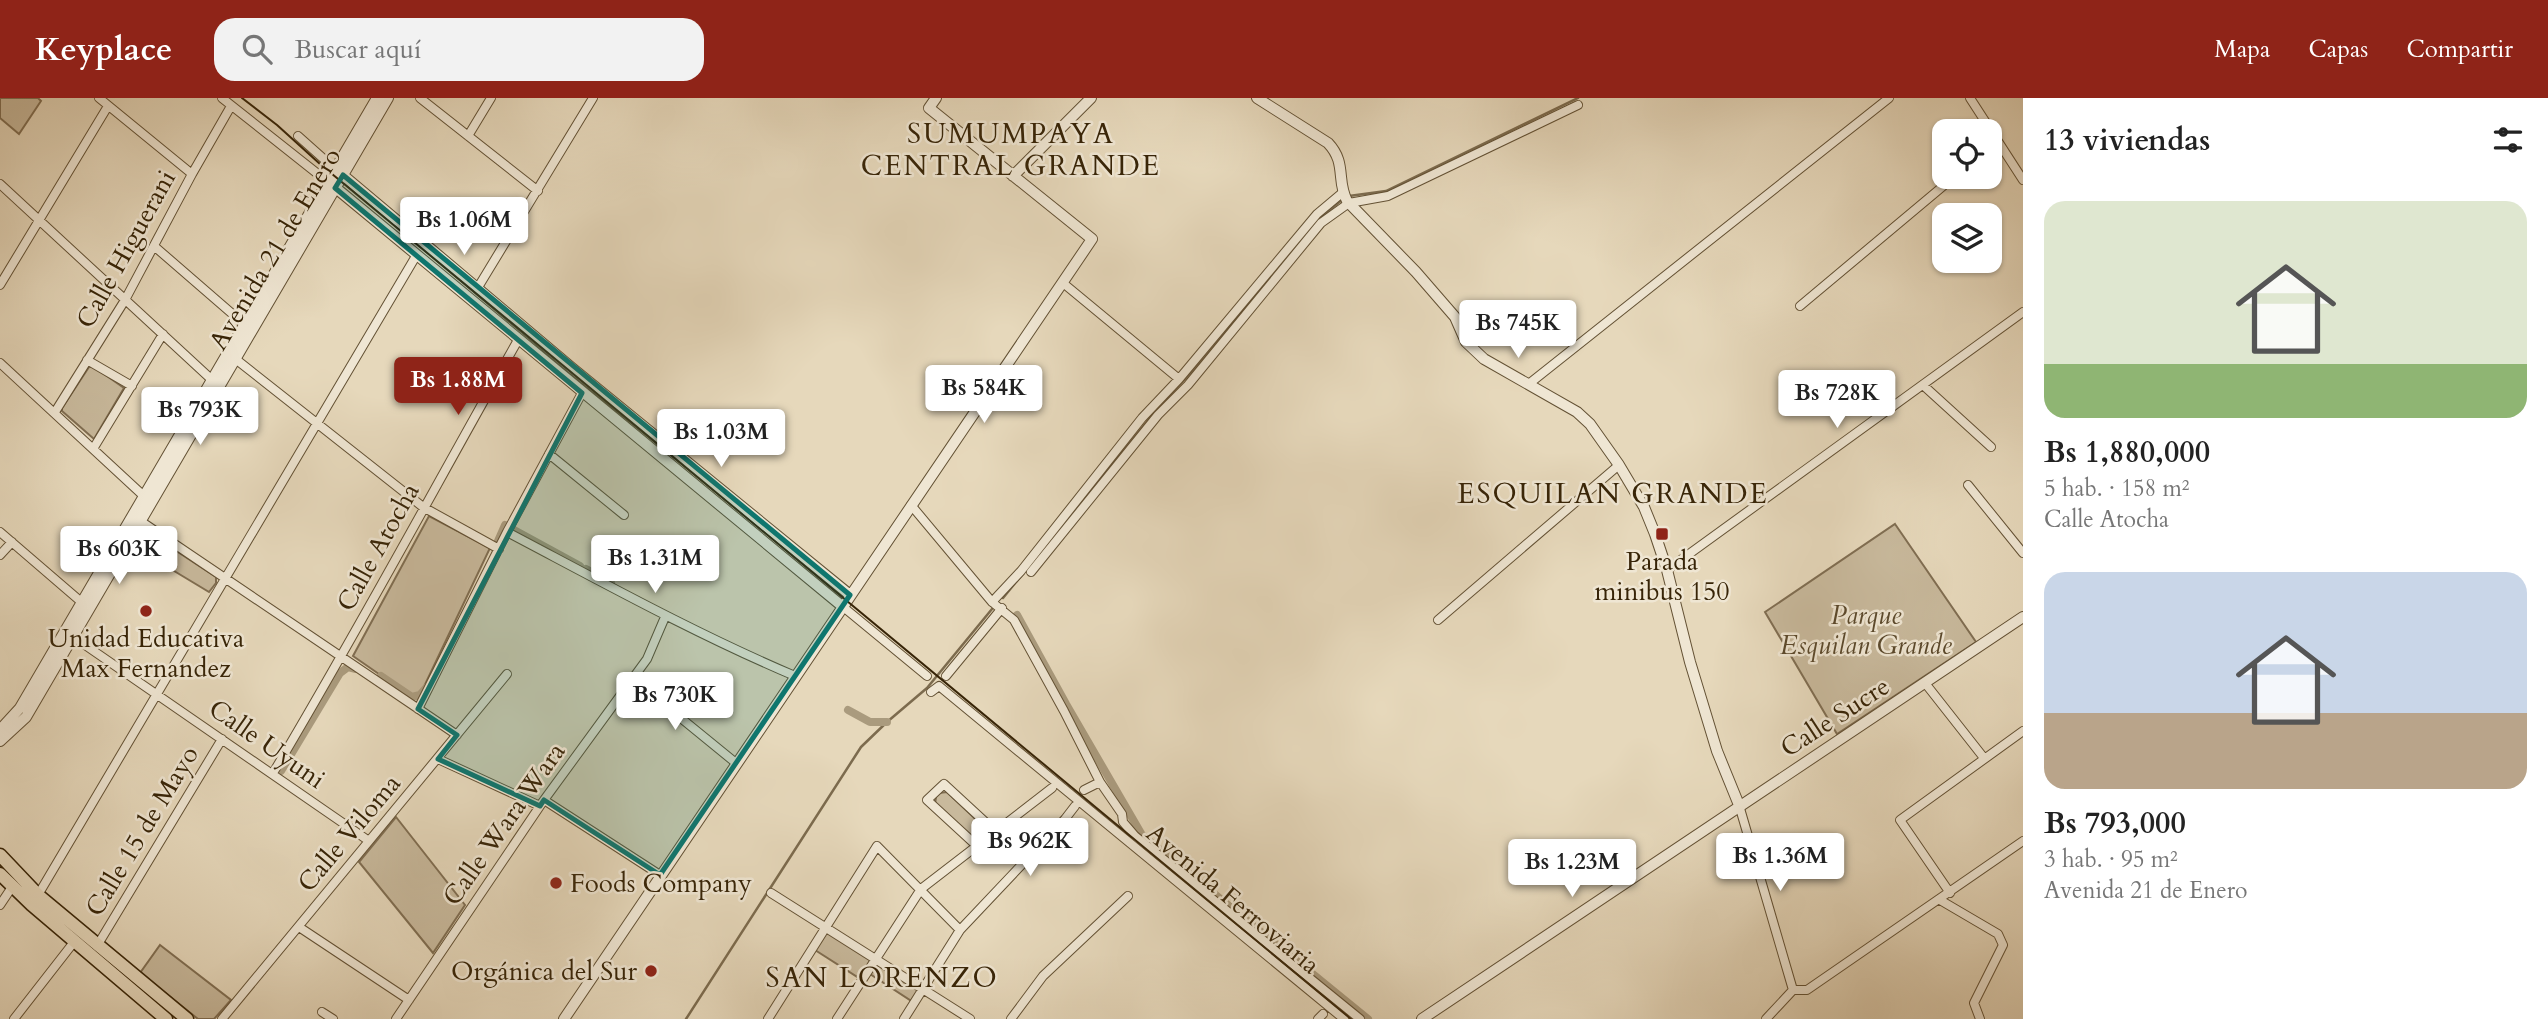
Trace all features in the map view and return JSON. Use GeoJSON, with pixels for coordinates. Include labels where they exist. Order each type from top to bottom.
{"type":"FeatureCollection","features":[{"type":"Feature","properties":{"kind":"main road"},"geometry":{"type":"LineString","coordinates":[[0,855],[38,895],[187,1019]]}},
{"type":"Feature","properties":{"kind":"main road"},"geometry":{"type":"LineString","coordinates":[[0,874],[74,942],[166,1019]]}},
{"type":"Feature","properties":{"kind":"street"},"geometry":{"type":"LineString","coordinates":[[99,98],[192,174]]}},
{"type":"Feature","properties":{"kind":"street"},"geometry":{"type":"LineString","coordinates":[[222,98],[332,184],[927,676]]}},
{"type":"Feature","properties":{"kind":"street","name":"Avenida 21 de Enero"},"geometry":{"type":"LineString","coordinates":[[0,741],[26,717],[72,636],[85,605],[339,172],[377,98]]}},
{"type":"Feature","properties":{"kind":"street","name":"Avenida 21 de Enero"},"geometry":{"type":"LineString","coordinates":[[339,172],[388,98]]}},
{"type":"Feature","properties":{"kind":"street"},"geometry":{"type":"LineString","coordinates":[[420,98],[538,191]]}},
{"type":"Feature","properties":{"kind":"street"},"geometry":{"type":"LineString","coordinates":[[468,136],[491,98]]}},
{"type":"Feature","properties":{"kind":"street"},"geometry":{"type":"LineString","coordinates":[[477,289],[593,98]]}},
{"type":"Feature","properties":{"kind":"street"},"geometry":{"type":"LineString","coordinates":[[564,1019],[1092,239],[929,108],[936,98]]}},
{"type":"Feature","properties":{"kind":"street"},"geometry":{"type":"LineString","coordinates":[[1013,176],[1091,98]]}},
{"type":"Feature","properties":{"kind":"street"},"geometry":{"type":"LineString","coordinates":[[1257,98],[1328,143],[1337,152],[1346,198],[1455,317],[1466,342],[1484,359],[1577,412],[1590,425],[1619,465],[1644,507],[1667,570],[1703,705],[1717,751],[1739,805],[1793,990]]}},
{"type":"Feature","properties":{"kind":"street"},"geometry":{"type":"LineString","coordinates":[[1530,383],[1889,98]]}},
{"type":"Feature","properties":{"kind":"street"},"geometry":{"type":"LineString","coordinates":[[1970,98],[1980,119]]}},
{"type":"Feature","properties":{"kind":"street"},"geometry":{"type":"LineString","coordinates":[[992,602],[1021,571],[1142,418],[1179,379],[1317,214],[1346,198],[1388,196],[1578,105]]}},
{"type":"Feature","properties":{"kind":"street"},"geometry":{"type":"LineString","coordinates":[[0,285],[108,106]]}},
{"type":"Feature","properties":{"kind":"street","name":"Calle Higuerani"},"geometry":{"type":"LineString","coordinates":[[55,412],[125,300],[231,106]]}},
{"type":"Feature","properties":{"kind":"street"},"geometry":{"type":"LineString","coordinates":[[298,136],[477,289],[850,595]]}},
{"type":"Feature","properties":{"kind":"street"},"geometry":{"type":"LineString","coordinates":[[2002,155],[2023,180]]}},
{"type":"Feature","properties":{"kind":"street"},"geometry":{"type":"LineString","coordinates":[[0,184],[211,379]]}},
{"type":"Feature","properties":{"kind":"street","name":"Avenida 21 de Enero"},"geometry":{"type":"LineString","coordinates":[[0,730],[15,716],[139,520],[146,499],[211,379],[231,355],[244,324],[332,184]]}},
{"type":"Feature","properties":{"kind":"street"},"geometry":{"type":"LineString","coordinates":[[1800,306],[1940,189]]}},
{"type":"Feature","properties":{"kind":"street"},"geometry":{"type":"LineString","coordinates":[[1031,572],[1158,415],[1188,386],[1321,223],[1346,198]]}},
{"type":"Feature","properties":{"kind":"street"},"geometry":{"type":"LineString","coordinates":[[155,246],[244,324]]}},
{"type":"Feature","properties":{"kind":"street"},"geometry":{"type":"LineString","coordinates":[[38,895],[416,256]]}},
{"type":"Feature","properties":{"kind":"street"},"geometry":{"type":"LineString","coordinates":[[1063,283],[1179,379]]}},
{"type":"Feature","properties":{"kind":"street"},"geometry":{"type":"LineString","coordinates":[[1667,570],[2023,312]]}},
{"type":"Feature","properties":{"kind":"street"},"geometry":{"type":"LineString","coordinates":[[93,449],[163,334]]}},
{"type":"Feature","properties":{"kind":"street","name":"Calle Atocha"},"geometry":{"type":"LineString","coordinates":[[273,773],[342,657],[518,340]]}},
{"type":"Feature","properties":{"kind":"street"},"geometry":{"type":"LineString","coordinates":[[231,355],[423,507],[499,549]]}},
{"type":"Feature","properties":{"kind":"street"},"geometry":{"type":"LineString","coordinates":[[87,360],[132,386]]}},
{"type":"Feature","properties":{"kind":"street"},"geometry":{"type":"LineString","coordinates":[[0,363],[146,499]]}},
{"type":"Feature","properties":{"kind":"street"},"geometry":{"type":"LineString","coordinates":[[1924,386],[1991,447]]}},
{"type":"Feature","properties":{"kind":"street"},"geometry":{"type":"LineString","coordinates":[[418,709],[507,532],[582,393]]}},
{"type":"Feature","properties":{"kind":"street"},"geometry":{"type":"LineString","coordinates":[[549,454],[624,515]]}},
{"type":"Feature","properties":{"kind":"street"},"geometry":{"type":"LineString","coordinates":[[1438,620],[1619,465]]}},
{"type":"Feature","properties":{"kind":"street"},"geometry":{"type":"LineString","coordinates":[[1968,485],[2023,553]]}},
{"type":"Feature","properties":{"kind":"street"},"geometry":{"type":"LineString","coordinates":[[911,505],[992,602],[1002,608],[946,676]]}},
{"type":"Feature","properties":{"kind":"street"},"geometry":{"type":"LineString","coordinates":[[139,520],[457,735]]}},
{"type":"Feature","properties":{"kind":"street"},"geometry":{"type":"LineString","coordinates":[[0,532],[85,605]]}},
{"type":"Feature","properties":{"kind":"street"},"geometry":{"type":"LineString","coordinates":[[507,532],[665,617],[794,677]]}},
{"type":"Feature","properties":{"kind":"street"},"geometry":{"type":"LineString","coordinates":[[0,555],[12,542]]}},
{"type":"Feature","properties":{"kind":"street","name":"Avenida Ferroviaria"},"geometry":{"type":"LineString","coordinates":[[1002,608],[1014,620],[1065,711],[1100,782],[1122,814],[1123,822],[1135,836],[1360,1019]]}},
{"type":"Feature","properties":{"kind":"street","name":"Calle Wara Wara"},"geometry":{"type":"LineString","coordinates":[[397,1019],[542,803],[634,679],[647,659],[665,617]]}},
{"type":"Feature","properties":{"kind":"street","name":"Calle Sucre"},"geometry":{"type":"LineString","coordinates":[[1422,1019],[2023,617]]}},
{"type":"Feature","properties":{"kind":"street","name":"Calle Uyuni"},"geometry":{"type":"LineString","coordinates":[[72,636],[369,841]]}},
{"type":"Feature","properties":{"kind":"street","name":"Calle Viloma"},"geometry":{"type":"LineString","coordinates":[[222,1019],[507,674]]}},
{"type":"Feature","properties":{"kind":"street"},"geometry":{"type":"LineString","coordinates":[[634,679],[736,763]]}},
{"type":"Feature","properties":{"kind":"street"},"geometry":{"type":"LineString","coordinates":[[1925,683],[1983,758]]}},
{"type":"Feature","properties":{"kind":"street","name":"Avenida Ferroviaria"},"geometry":{"type":"LineString","coordinates":[[931,691],[939,686],[1344,1019]]}},
{"type":"Feature","properties":{"kind":"street"},"geometry":{"type":"LineString","coordinates":[[1950,893],[1900,820],[2023,731]]}},
{"type":"Feature","properties":{"kind":"street","name":"Calle 15 de Mayo"},"geometry":{"type":"LineString","coordinates":[[97,946],[222,739]]}},
{"type":"Feature","properties":{"kind":"street"},"geometry":{"type":"LineString","coordinates":[[438,759],[542,803],[660,875]]}},
{"type":"Feature","properties":{"kind":"street"},"geometry":{"type":"LineString","coordinates":[[1084,790],[1100,782]]}},
{"type":"Feature","properties":{"kind":"street"},"geometry":{"type":"LineString","coordinates":[[977,846],[927,800],[944,784],[996,832]]}},
{"type":"Feature","properties":{"kind":"street"},"geometry":{"type":"LineString","coordinates":[[837,1019],[921,889],[1052,788]]}},
{"type":"Feature","properties":{"kind":"street"},"geometry":{"type":"LineString","coordinates":[[904,1019],[960,930],[1075,806]]}},
{"type":"Feature","properties":{"kind":"street"},"geometry":{"type":"LineString","coordinates":[[1766,1019],[1793,990],[1807,990],[2023,841]]}},
{"type":"Feature","properties":{"kind":"street"},"geometry":{"type":"LineString","coordinates":[[768,1019],[877,846],[960,930]]}},
{"type":"Feature","properties":{"kind":"street"},"geometry":{"type":"LineString","coordinates":[[0,905],[12,887]]}},
{"type":"Feature","properties":{"kind":"street"},"geometry":{"type":"LineString","coordinates":[[771,893],[970,1019]]}},
{"type":"Feature","properties":{"kind":"street"},"geometry":{"type":"LineString","coordinates":[[1011,1019],[1044,976],[1128,896]]}},
{"type":"Feature","properties":{"kind":"street"},"geometry":{"type":"LineString","coordinates":[[1940,900],[1998,934],[2003,944],[1974,1003],[1980,1019]]}},
{"type":"Feature","properties":{"kind":"street"},"geometry":{"type":"LineString","coordinates":[[299,927],[409,1000]]}},
{"type":"Feature","properties":{"kind":"street"},"geometry":{"type":"LineString","coordinates":[[14,1019],[74,942]]}},
{"type":"Feature","properties":{"kind":"street"},"geometry":{"type":"LineString","coordinates":[[323,1012],[333,1019]]}},
{"type":"Feature","properties":{"kind":"highlighted area"},"geometry":{"type":"Polygon","coordinates":[[[343,175],[850,595],[660,875],[544,800],[540,806],[438,759],[457,735],[418,709],[582,393],[335,188],[343,175]]]}},
{"type":"Feature","properties":{"kind":"green space"},"geometry":{"type":"Polygon","coordinates":[[[0,98],[38,98],[41,101],[19,134],[0,118],[0,98]]]}},
{"type":"Feature","properties":{"kind":"green space"},"geometry":{"type":"Polygon","coordinates":[[[89,367],[94,367],[124,388],[94,439],[62,411],[89,367]]]}},
{"type":"Feature","properties":{"kind":"green space"},"geometry":{"type":"Polygon","coordinates":[[[429,516],[490,548],[420,695],[412,697],[353,656],[429,516]]]}},
{"type":"Feature","properties":{"kind":"green space","name":"Parque Esquilan Grande"},"geometry":{"type":"Polygon","coordinates":[[[1895,524],[1976,642],[1837,734],[1765,612],[1895,524]]]}},
{"type":"Feature","properties":{"kind":"green space"},"geometry":{"type":"Polygon","coordinates":[[[141,528],[216,577],[216,583],[209,592],[131,545],[141,528]]]}},
{"type":"Feature","properties":{"kind":"green space"},"geometry":{"type":"Polygon","coordinates":[[[947,792],[988,831],[979,842],[935,804],[939,793],[947,792]]]}},
{"type":"Feature","properties":{"kind":"green space"},"geometry":{"type":"Polygon","coordinates":[[[396,817],[465,905],[433,953],[359,862],[396,817]]]}},
{"type":"Feature","properties":{"kind":"green space"},"geometry":{"type":"Polygon","coordinates":[[[828,930],[872,958],[859,978],[815,950],[828,930]]]}},
{"type":"Feature","properties":{"kind":"green space"},"geometry":{"type":"Polygon","coordinates":[[[160,945],[231,1000],[214,1019],[198,1019],[140,973],[160,945]]]}},
{"type":"Feature","properties":{"kind":"green space"},"geometry":{"type":"Polygon","coordinates":[[[877,963],[920,990],[913,1002],[870,974],[877,963]]]}},
{"type":"Feature","properties":{"kind":"waterway"},"geometry":{"type":"LineString","coordinates":[[1349,196],[1386,191],[1578,98]]}},
{"type":"Feature","properties":{"kind":"waterway"},"geometry":{"type":"LineString","coordinates":[[1003,598],[1154,413],[1205,357],[1321,217],[1343,199]]}},
{"type":"Feature","properties":{"kind":"waterway"},"geometry":{"type":"LineString","coordinates":[[498,541],[505,525]]}},
{"type":"Feature","properties":{"kind":"waterway"},"geometry":{"type":"LineString","coordinates":[[514,530],[580,566]]}},
{"type":"Feature","properties":{"kind":"waterway"},"geometry":{"type":"LineString","coordinates":[[586,569],[611,583]]}},
{"type":"Feature","properties":{"kind":"waterway"},"geometry":{"type":"LineString","coordinates":[[686,1019],[861,747],[927,688],[992,609]]}},
{"type":"Feature","properties":{"kind":"waterway"},"geometry":{"type":"LineString","coordinates":[[1017,615],[1142,835],[1368,1019]]}},
{"type":"Feature","properties":{"kind":"waterway"},"geometry":{"type":"LineString","coordinates":[[281,771],[340,673],[348,667],[356,669]]}},
{"type":"Feature","properties":{"kind":"waterway"},"geometry":{"type":"LineString","coordinates":[[381,676],[412,697],[420,695],[427,687]]}},
{"type":"Feature","properties":{"kind":"waterway"},"geometry":{"type":"LineString","coordinates":[[848,710],[870,722],[887,722]]}},
{"type":"Feature","properties":{"kind":"tram line"},"geometry":{"type":"LineString","coordinates":[[242,98],[1351,1019]]}},
{"type":"Feature","properties":{"kind":"place","name":"Parada minibus 150"},"geometry":{"type":"Point","coordinates":[1662,534]}},
{"type":"Feature","properties":{"kind":"place","name":"Unidad Educativa Max Fernandez"},"geometry":{"type":"Point","coordinates":[146,611]}},
{"type":"Feature","properties":{"kind":"place","name":"Foods Company"},"geometry":{"type":"Point","coordinates":[556,883]}},
{"type":"Feature","properties":{"kind":"place","name":"Orgánica del Sur"},"geometry":{"type":"Point","coordinates":[651,971]}},
{"type":"Feature","properties":{"kind":"district","name":"SUMUMPAYA CENTRAL GRANDE"},"geometry":{"type":"Point","coordinates":[1011,150]}},
{"type":"Feature","properties":{"kind":"district","name":"ESQUILAN GRANDE"},"geometry":{"type":"Point","coordinates":[1613,494]}},
{"type":"Feature","properties":{"kind":"district","name":"SAN LORENZO"},"geometry":{"type":"Point","coordinates":[882,978]}}]}
